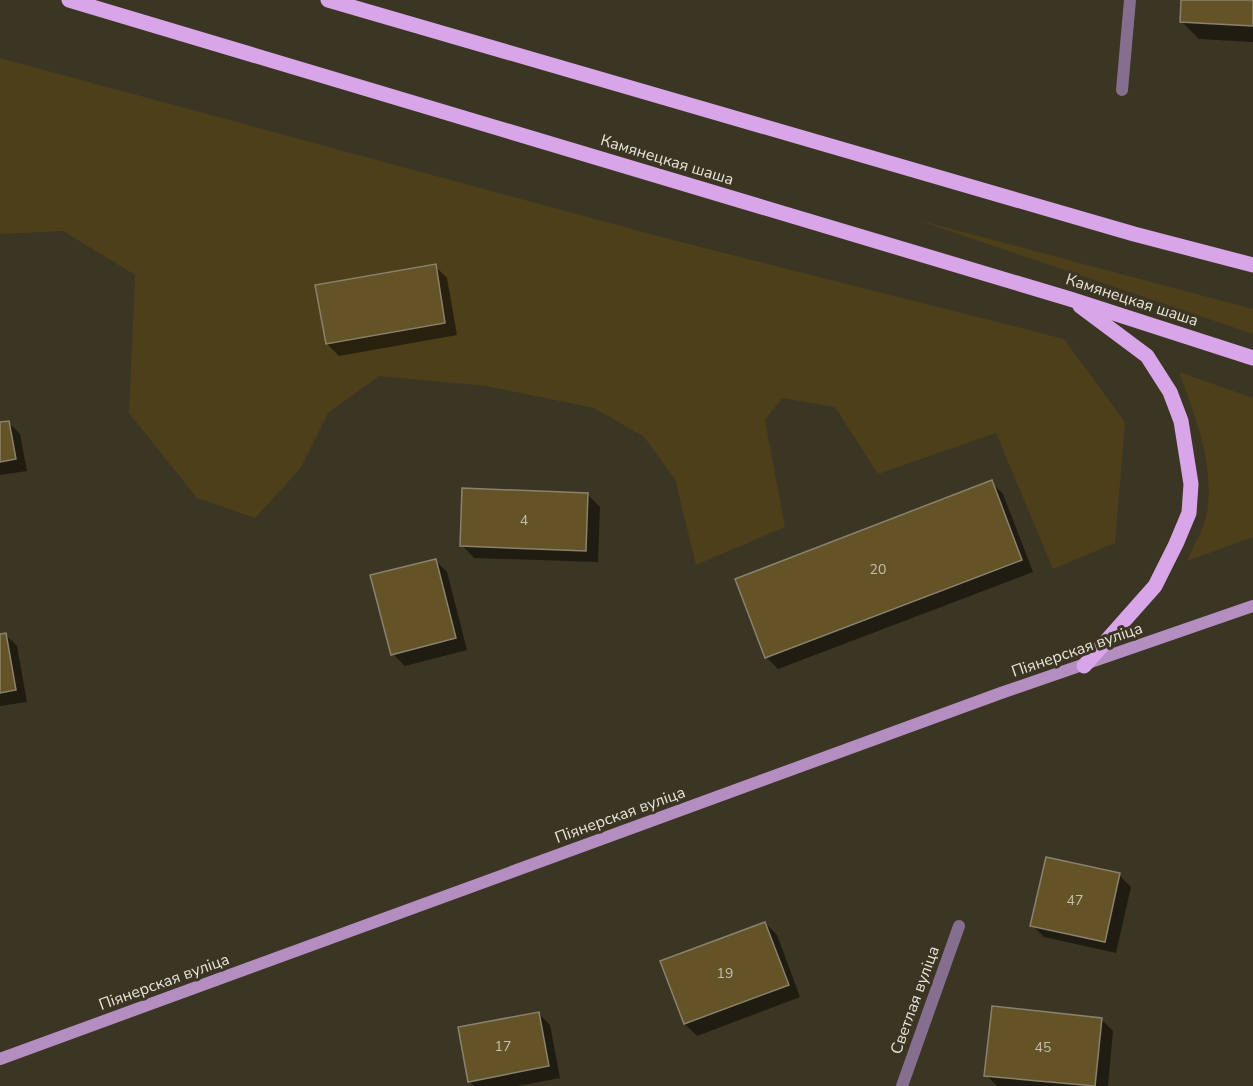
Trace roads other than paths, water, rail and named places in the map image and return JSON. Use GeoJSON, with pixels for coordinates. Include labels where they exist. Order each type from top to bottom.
{"type":"FeatureCollection","features":[{"type":"Feature","properties":{"kind":"main road","name":"Камянецкая шаша"},"geometry":{"type":"LineString","coordinates":[[69,0],[1070,299],[1253,358]]}},
{"type":"Feature","properties":{"kind":"main road"},"geometry":{"type":"LineString","coordinates":[[328,0],[1134,234],[1253,265]]}},
{"type":"Feature","properties":{"kind":"main road"},"geometry":{"type":"LineString","coordinates":[[1070,299],[1147,356],[1170,392],[1181,421],[1191,484],[1189,513],[1155,586],[1084,666]]}},
{"type":"Feature","properties":{"kind":"main road","name":"Піянерская вуліца"},"geometry":{"type":"LineString","coordinates":[[0,1059],[1001,693],[1253,606]]}},
{"type":"Feature","properties":{"kind":"street"},"geometry":{"type":"LineString","coordinates":[[1122,90],[1130,0]]}},
{"type":"Feature","properties":{"kind":"street","name":"Светлая вуліца"},"geometry":{"type":"LineString","coordinates":[[902,1086],[959,926]]}}]}
